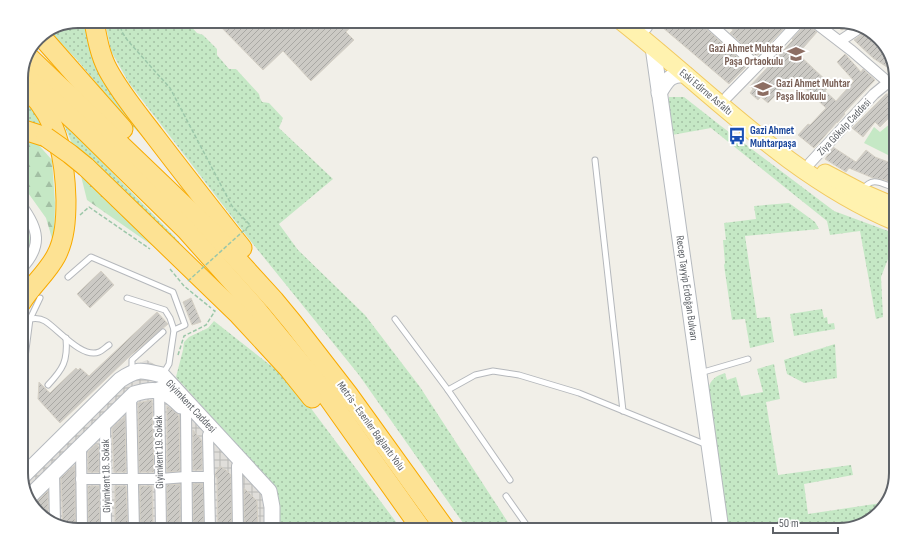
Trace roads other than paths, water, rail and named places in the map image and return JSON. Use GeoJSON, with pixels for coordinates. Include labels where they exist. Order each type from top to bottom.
{"type":"FeatureCollection","features":[{"type":"Feature","properties":{"kind":"highway"},"geometry":{"type":"LineString","coordinates":[[96,28],[103,58],[119,88],[171,158],[268,281],[293,323]]}},
{"type":"Feature","properties":{"kind":"highway"},"geometry":{"type":"LineString","coordinates":[[45,40],[102,107],[194,206],[214,234]]}},
{"type":"Feature","properties":{"kind":"highway"},"geometry":{"type":"LineString","coordinates":[[32,60],[214,234],[293,323]]}},
{"type":"Feature","properties":{"kind":"highway"},"geometry":{"type":"LineString","coordinates":[[28,78],[79,125],[209,254],[262,315],[309,373],[379,471]]}},
{"type":"Feature","properties":{"kind":"highway"},"geometry":{"type":"LineString","coordinates":[[28,89],[45,111],[55,130],[63,162],[66,206],[64,233],[61,244],[56,257],[28,306]]}},
{"type":"Feature","properties":{"kind":"highway"},"geometry":{"type":"LineString","coordinates":[[28,131],[46,137],[86,167],[238,315],[288,368],[335,427],[379,471]]}},
{"type":"Feature","properties":{"kind":"highway","name":"Metris - Esenler Bağlantı Yolu"},"geometry":{"type":"LineString","coordinates":[[293,323],[385,444],[441,523]]}},
{"type":"Feature","properties":{"kind":"highway","name":"Metris - Esenler Bağlantı Yolu"},"geometry":{"type":"LineString","coordinates":[[379,471],[417,523]]}},
{"type":"Feature","properties":{"kind":"main road"},"geometry":{"type":"LineString","coordinates":[[621,28],[631,34],[645,31]]}},
{"type":"Feature","properties":{"kind":"main road","name":"Eski Edirne Asfaltı"},"geometry":{"type":"LineString","coordinates":[[645,31],[687,76],[783,156],[849,200],[889,219]]}},
{"type":"Feature","properties":{"kind":"main road","name":"Eski Edirne Asfaltı"},"geometry":{"type":"LineString","coordinates":[[645,31],[810,163],[861,192],[889,204]]}},
{"type":"Feature","properties":{"kind":"street"},"geometry":{"type":"LineString","coordinates":[[714,28],[757,66]]}},
{"type":"Feature","properties":{"kind":"street"},"geometry":{"type":"LineString","coordinates":[[727,97],[793,28]]}},
{"type":"Feature","properties":{"kind":"street"},"geometry":{"type":"LineString","coordinates":[[822,28],[840,41],[887,82]]}},
{"type":"Feature","properties":{"kind":"street","name":"Recep Tayyip Erdoğan Bulvarı"},"geometry":{"type":"LineString","coordinates":[[645,31],[659,93],[720,523]]}},
{"type":"Feature","properties":{"kind":"street"},"geometry":{"type":"LineString","coordinates":[[840,41],[855,31]]}},
{"type":"Feature","properties":{"kind":"street"},"geometry":{"type":"LineString","coordinates":[[659,93],[672,76],[679,74],[687,76]]}},
{"type":"Feature","properties":{"kind":"street","name":"Ziya Gökalp Caddesi"},"geometry":{"type":"LineString","coordinates":[[810,163],[887,82]]}},
{"type":"Feature","properties":{"kind":"street"},"geometry":{"type":"LineString","coordinates":[[28,216],[36,234],[35,248],[28,261]]}},
{"type":"Feature","properties":{"kind":"street","name":"Giyimkent Caddesi"},"geometry":{"type":"LineString","coordinates":[[132,372],[145,370],[162,375],[269,491],[272,507],[272,523]]}},
{"type":"Feature","properties":{"kind":"street"},"geometry":{"type":"LineString","coordinates":[[28,471],[120,380],[132,372]]}},
{"type":"Feature","properties":{"kind":"street","name":"Giyimkent 19. Sokak"},"geometry":{"type":"LineString","coordinates":[[160,523],[159,390],[162,375]]}},
{"type":"Feature","properties":{"kind":"street","name":"Giyimkent Caddesi"},"geometry":{"type":"LineString","coordinates":[[33,493],[134,394],[147,390],[159,390],[172,397],[186,411],[256,487],[262,496],[264,523]]}},
{"type":"Feature","properties":{"kind":"street"},"geometry":{"type":"LineString","coordinates":[[131,397],[134,523]]}},
{"type":"Feature","properties":{"kind":"street"},"geometry":{"type":"LineString","coordinates":[[186,411],[187,523]]}},
{"type":"Feature","properties":{"kind":"street","name":"Giyimkent 18. Sokak"},"geometry":{"type":"LineString","coordinates":[[105,421],[106,523]]}},
{"type":"Feature","properties":{"kind":"street"},"geometry":{"type":"LineString","coordinates":[[208,435],[210,523]]}},
{"type":"Feature","properties":{"kind":"street"},"geometry":{"type":"LineString","coordinates":[[81,446],[82,523]]}},
{"type":"Feature","properties":{"kind":"street"},"geometry":{"type":"LineString","coordinates":[[237,466],[238,523]]}},
{"type":"Feature","properties":{"kind":"street"},"geometry":{"type":"LineString","coordinates":[[54,473],[55,517]]}},
{"type":"Feature","properties":{"kind":"street"},"geometry":{"type":"LineString","coordinates":[[81,479],[160,479],[209,477]]}},
{"type":"Feature","properties":{"kind":"lane"},"geometry":{"type":"LineString","coordinates":[[595,160],[623,410]]}},
{"type":"Feature","properties":{"kind":"lane"},"geometry":{"type":"LineString","coordinates":[[861,192],[870,182],[876,181],[889,186]]}},
{"type":"Feature","properties":{"kind":"lane"},"geometry":{"type":"LineString","coordinates":[[68,277],[91,257],[173,292],[185,325],[174,330]]}},
{"type":"Feature","properties":{"kind":"lane"},"geometry":{"type":"LineString","coordinates":[[28,308],[40,298]]}},
{"type":"Feature","properties":{"kind":"lane"},"geometry":{"type":"LineString","coordinates":[[127,298],[165,310],[170,318],[174,330],[169,364],[162,375]]}},
{"type":"Feature","properties":{"kind":"lane"},"geometry":{"type":"LineString","coordinates":[[28,313],[45,321],[77,347],[94,353],[99,352],[109,345]]}},
{"type":"Feature","properties":{"kind":"lane"},"geometry":{"type":"LineString","coordinates":[[395,319],[448,390],[510,480]]}},
{"type":"Feature","properties":{"kind":"lane"},"geometry":{"type":"LineString","coordinates":[[132,372],[132,360],[163,332]]}},
{"type":"Feature","properties":{"kind":"lane"},"geometry":{"type":"LineString","coordinates":[[48,385],[61,371],[65,359],[66,338]]}},
{"type":"Feature","properties":{"kind":"lane"},"geometry":{"type":"LineString","coordinates":[[699,373],[748,359]]}},
{"type":"Feature","properties":{"kind":"lane"},"geometry":{"type":"LineString","coordinates":[[448,390],[475,375],[493,371],[519,375],[579,393],[710,446]]}},
{"type":"Feature","properties":{"kind":"lane"},"geometry":{"type":"LineString","coordinates":[[506,496],[525,523]]}},
{"type":"Feature","properties":{"kind":"place","name":"Gazi Ahmet Muhtar Paşa Ortaokulu"},"geometry":{"type":"Point","coordinates":[796,54]}},
{"type":"Feature","properties":{"kind":"place","name":"Gazi Ahmet Muhtar Paşa İlkokulu"},"geometry":{"type":"Point","coordinates":[763,89]}},
{"type":"Feature","properties":{"kind":"place","name":"Gazi Ahmet Muhtarpaşa"},"geometry":{"type":"Point","coordinates":[737,136]}}]}
